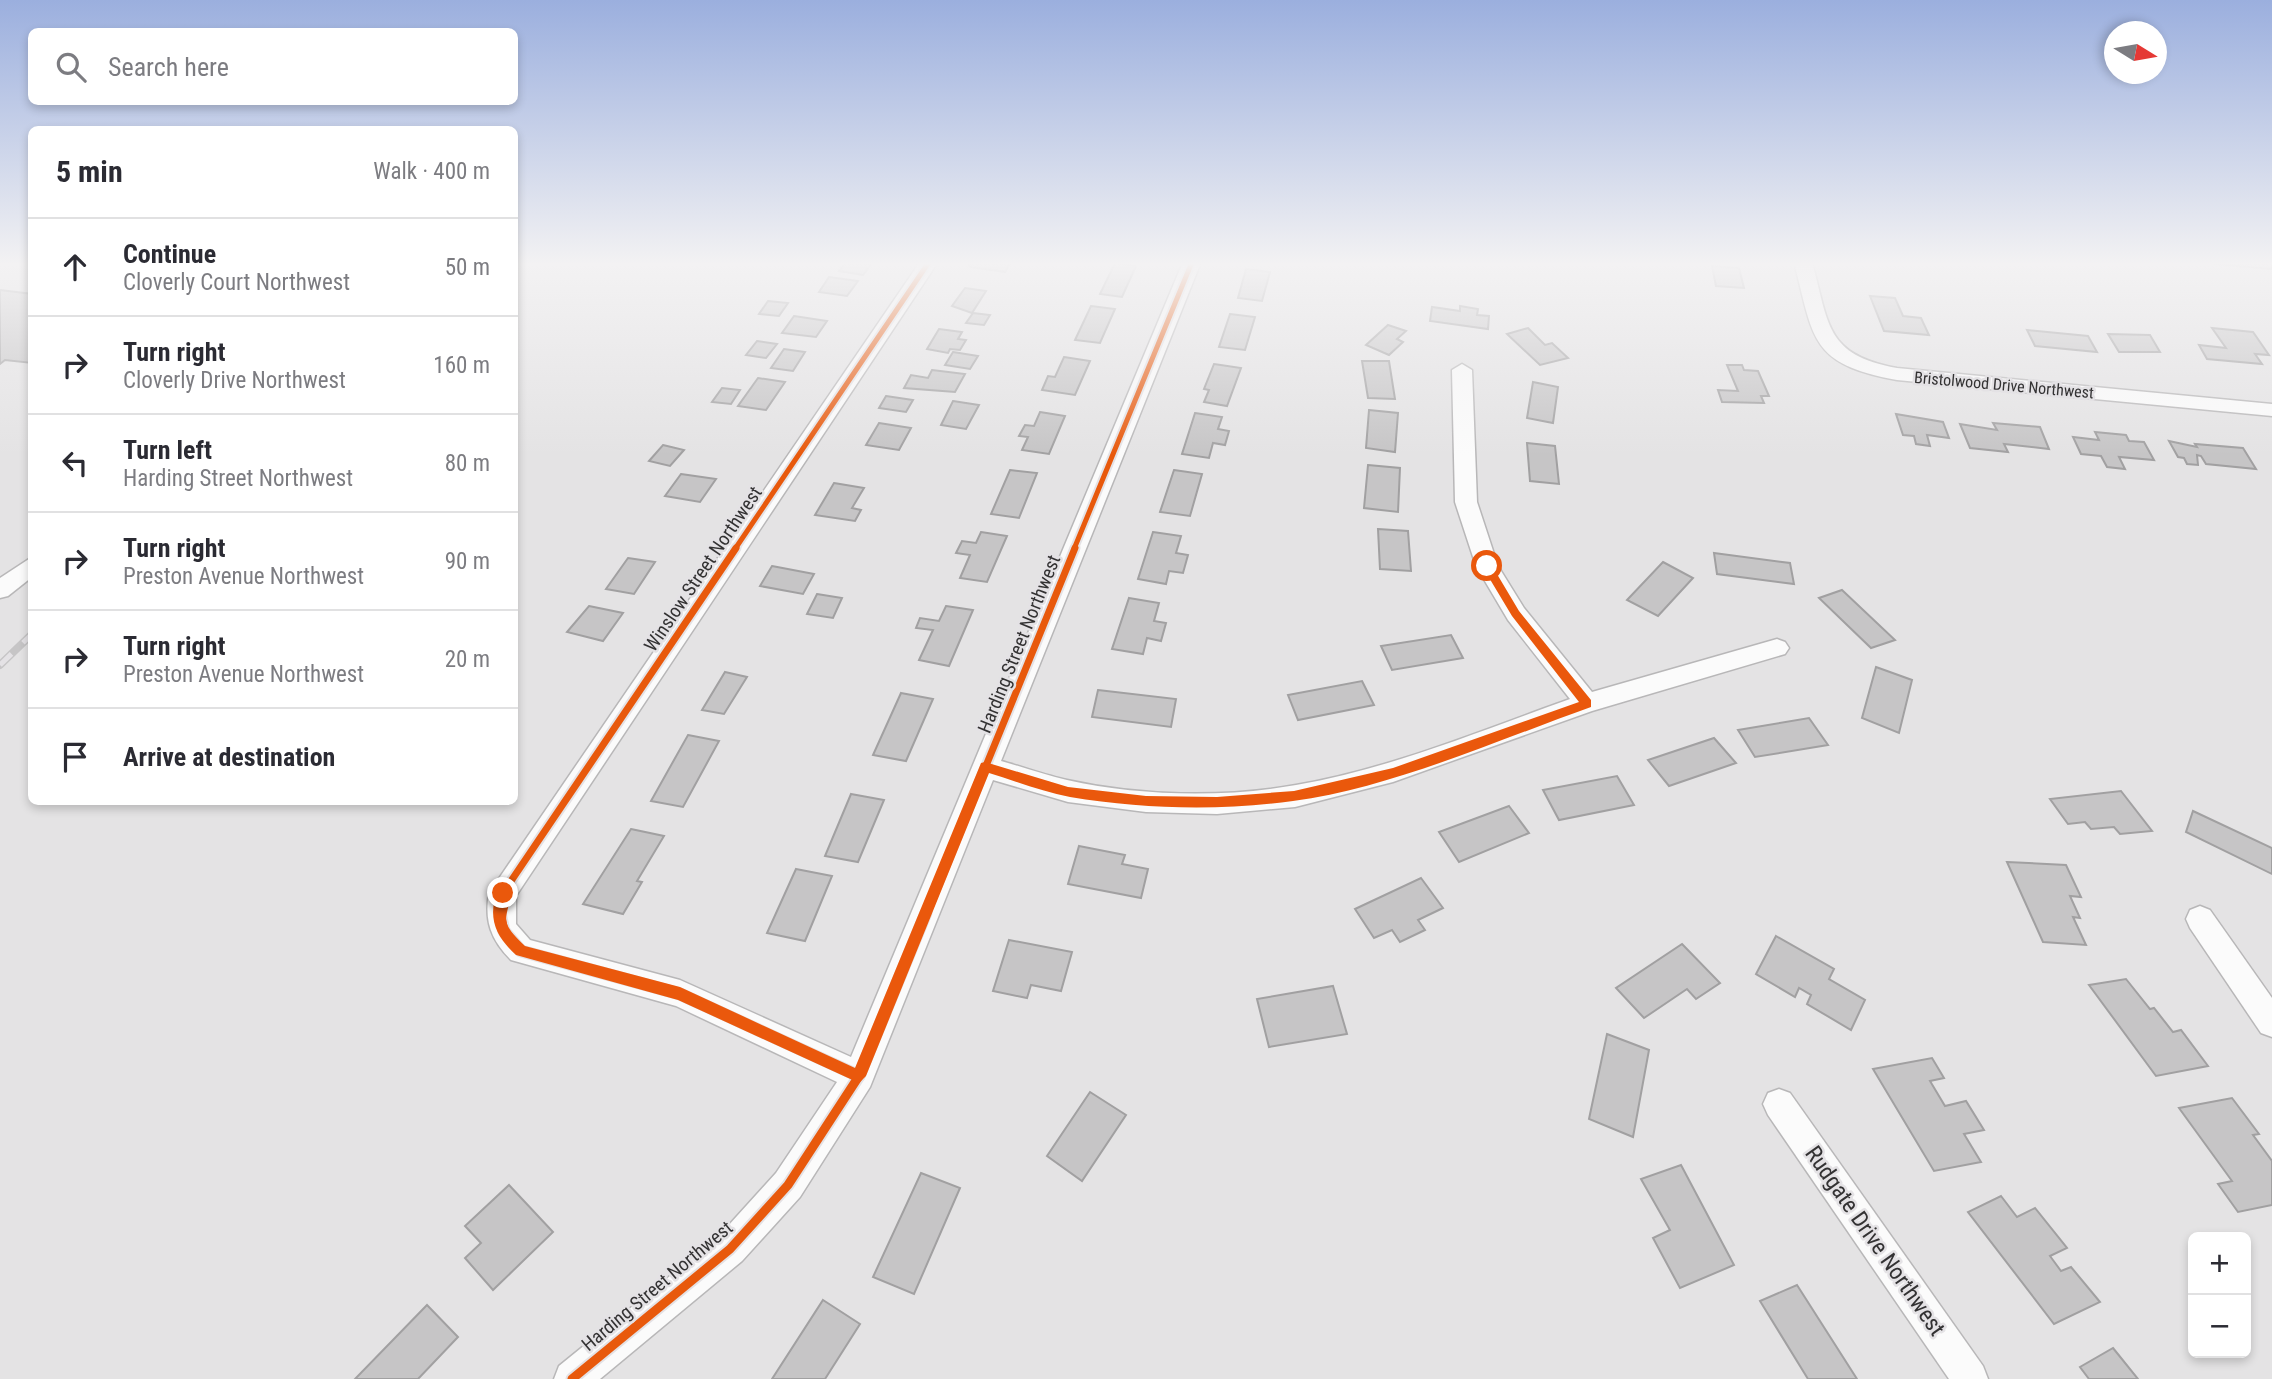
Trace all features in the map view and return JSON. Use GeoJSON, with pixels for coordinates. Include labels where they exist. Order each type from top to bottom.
{"type":"FeatureCollection","features":[{"type":"Feature","properties":{"kind":"street","name":"Winslow Street Northwest"},"geometry":{"type":"LineString","coordinates":[[859,1076],[680,994],[521,951],[506,937],[498,917],[503,893],[886,326]]}},
{"type":"Feature","properties":{"kind":"street","name":"Harding Street Northwest"},"geometry":{"type":"LineString","coordinates":[[572,1379],[730,1249],[788,1185],[859,1076],[1166,326]]}},
{"type":"Feature","properties":{"kind":"street","name":"Bristolwood Drive Northwest"},"geometry":{"type":"LineString","coordinates":[[1824,326],[1831,347],[1847,361],[1897,374],[2272,410]]}},
{"type":"Feature","properties":{"kind":"street"},"geometry":{"type":"LineString","coordinates":[[1462,370],[1466,502],[1487,566],[1516,614],[1587,704]]}},
{"type":"Feature","properties":{"kind":"street"},"geometry":{"type":"LineString","coordinates":[[0,590],[28,568]]}},
{"type":"Feature","properties":{"kind":"street"},"geometry":{"type":"LineString","coordinates":[[985,767],[1068,792],[1146,801],[1217,803],[1294,796],[1393,772],[1587,704],[1777,648]]}},
{"type":"Feature","properties":{"kind":"street"},"geometry":{"type":"LineString","coordinates":[[2200,919],[2272,1023]]}},
{"type":"Feature","properties":{"kind":"street","name":"Rudgate Drive Northwest"},"geometry":{"type":"LineString","coordinates":[[1779,1104],[1970,1379]]}},
{"type":"Feature","properties":{"kind":"building"},"geometry":{"type":"Polygon","coordinates":[[[0,326],[28,326],[28,363],[5,360],[0,364],[0,326]]]}},
{"type":"Feature","properties":{"kind":"building"},"geometry":{"type":"Polygon","coordinates":[[[787,326],[823,326],[816,337],[782,333],[787,326]]]}},
{"type":"Feature","properties":{"kind":"building"},"geometry":{"type":"Polygon","coordinates":[[[1081,326],[1107,326],[1100,343],[1075,340],[1081,326]]]}},
{"type":"Feature","properties":{"kind":"building"},"geometry":{"type":"Polygon","coordinates":[[[1226,326],[1252,326],[1245,350],[1219,347],[1226,326]]]}},
{"type":"Feature","properties":{"kind":"building"},"geometry":{"type":"Polygon","coordinates":[[[1387,326],[1406,331],[1397,339],[1403,342],[1389,355],[1366,345],[1387,326]]]}},
{"type":"Feature","properties":{"kind":"building"},"geometry":{"type":"Polygon","coordinates":[[[1882,326],[1925,326],[1929,335],[1884,331],[1882,326]]]}},
{"type":"Feature","properties":{"kind":"building"},"geometry":{"type":"Polygon","coordinates":[[[1528,328],[1545,345],[1552,343],[1568,358],[1540,365],[1507,334],[1528,328]]]}},
{"type":"Feature","properties":{"kind":"building"},"geometry":{"type":"Polygon","coordinates":[[[2212,328],[2253,332],[2269,355],[2255,354],[2262,364],[2207,359],[2199,345],[2226,348],[2212,328]]]}},
{"type":"Feature","properties":{"kind":"building"},"geometry":{"type":"Polygon","coordinates":[[[939,329],[962,332],[958,339],[966,340],[960,350],[950,349],[948,353],[927,349],[939,329]]]}},
{"type":"Feature","properties":{"kind":"building"},"geometry":{"type":"Polygon","coordinates":[[[2027,330],[2088,336],[2097,352],[2035,346],[2027,330]]]}},
{"type":"Feature","properties":{"kind":"building"},"geometry":{"type":"Polygon","coordinates":[[[2108,334],[2150,335],[2160,352],[2119,352],[2108,334]]]}},
{"type":"Feature","properties":{"kind":"building"},"geometry":{"type":"Polygon","coordinates":[[[757,341],[777,344],[766,358],[746,355],[757,341]]]}},
{"type":"Feature","properties":{"kind":"building"},"geometry":{"type":"Polygon","coordinates":[[[784,349],[805,352],[793,371],[771,368],[784,349]]]}},
{"type":"Feature","properties":{"kind":"building"},"geometry":{"type":"Polygon","coordinates":[[[953,352],[978,356],[970,369],[945,365],[953,352]]]}},
{"type":"Feature","properties":{"kind":"building"},"geometry":{"type":"Polygon","coordinates":[[[1064,357],[1090,361],[1075,395],[1042,390],[1048,376],[1055,377],[1064,357]]]}},
{"type":"Feature","properties":{"kind":"building"},"geometry":{"type":"Polygon","coordinates":[[[1362,361],[1389,361],[1395,399],[1368,398],[1362,361]]]}},
{"type":"Feature","properties":{"kind":"building"},"geometry":{"type":"Polygon","coordinates":[[[1214,364],[1241,368],[1227,406],[1204,402],[1209,390],[1204,389],[1214,364]]]}},
{"type":"Feature","properties":{"kind":"building"},"geometry":{"type":"Polygon","coordinates":[[[1727,365],[1742,365],[1744,370],[1758,371],[1769,396],[1761,396],[1764,403],[1722,402],[1718,390],[1738,391],[1727,365]]]}},
{"type":"Feature","properties":{"kind":"building"},"geometry":{"type":"Polygon","coordinates":[[[932,370],[965,374],[955,392],[904,388],[911,375],[928,378],[932,370]]]}},
{"type":"Feature","properties":{"kind":"building"},"geometry":{"type":"Polygon","coordinates":[[[758,378],[785,382],[766,410],[738,406],[758,378]]]}},
{"type":"Feature","properties":{"kind":"building"},"geometry":{"type":"Polygon","coordinates":[[[1533,382],[1558,387],[1553,423],[1527,418],[1533,382]]]}},
{"type":"Feature","properties":{"kind":"building"},"geometry":{"type":"Polygon","coordinates":[[[722,388],[740,390],[731,404],[712,402],[722,388]]]}},
{"type":"Feature","properties":{"kind":"building"},"geometry":{"type":"Polygon","coordinates":[[[886,396],[913,400],[906,412],[879,408],[886,396]]]}},
{"type":"Feature","properties":{"kind":"building"},"geometry":{"type":"Polygon","coordinates":[[[953,401],[979,405],[966,429],[941,425],[953,401]]]}},
{"type":"Feature","properties":{"kind":"building"},"geometry":{"type":"Polygon","coordinates":[[[1369,410],[1398,413],[1395,452],[1366,448],[1369,410]]]}},
{"type":"Feature","properties":{"kind":"building"},"geometry":{"type":"Polygon","coordinates":[[[1040,412],[1065,416],[1049,454],[1022,450],[1028,437],[1019,436],[1025,425],[1034,426],[1040,412]]]}},
{"type":"Feature","properties":{"kind":"building"},"geometry":{"type":"Polygon","coordinates":[[[1195,413],[1222,417],[1218,429],[1229,431],[1225,445],[1213,443],[1209,458],[1182,454],[1195,413]]]}},
{"type":"Feature","properties":{"kind":"building"},"geometry":{"type":"Polygon","coordinates":[[[1896,414],[1943,422],[1949,438],[1927,435],[1930,446],[1916,444],[1914,436],[1903,435],[1896,414]]]}},
{"type":"Feature","properties":{"kind":"building"},"geometry":{"type":"Polygon","coordinates":[[[879,423],[911,428],[899,450],[866,445],[879,423]]]}},
{"type":"Feature","properties":{"kind":"building"},"geometry":{"type":"Polygon","coordinates":[[[1993,423],[2040,427],[2049,449],[2004,444],[2008,452],[1970,448],[1960,424],[1997,430],[1993,423]]]}},
{"type":"Feature","properties":{"kind":"building"},"geometry":{"type":"Polygon","coordinates":[[[2095,432],[2126,435],[2129,441],[2144,442],[2154,460],[2119,457],[2125,469],[2107,467],[2101,456],[2081,454],[2073,437],[2099,440],[2095,432]]]}},
{"type":"Feature","properties":{"kind":"building"},"geometry":{"type":"Polygon","coordinates":[[[2169,441],[2197,447],[2195,444],[2243,448],[2256,469],[2206,464],[2201,456],[2197,455],[2198,465],[2187,464],[2184,458],[2178,457],[2169,441]]]}},
{"type":"Feature","properties":{"kind":"building"},"geometry":{"type":"Polygon","coordinates":[[[1527,443],[1555,446],[1559,484],[1530,481],[1527,443]]]}},
{"type":"Feature","properties":{"kind":"building"},"geometry":{"type":"Polygon","coordinates":[[[663,445],[684,450],[670,466],[649,461],[663,445]]]}},
{"type":"Feature","properties":{"kind":"building"},"geometry":{"type":"Polygon","coordinates":[[[1368,465],[1400,468],[1398,512],[1364,508],[1368,465]]]}},
{"type":"Feature","properties":{"kind":"building"},"geometry":{"type":"Polygon","coordinates":[[[1010,470],[1037,473],[1019,518],[991,514],[1010,470]]]}},
{"type":"Feature","properties":{"kind":"building"},"geometry":{"type":"Polygon","coordinates":[[[1174,470],[1202,474],[1190,516],[1160,512],[1174,470]]]}},
{"type":"Feature","properties":{"kind":"building"},"geometry":{"type":"Polygon","coordinates":[[[681,474],[716,479],[700,502],[665,496],[681,474]]]}},
{"type":"Feature","properties":{"kind":"building"},"geometry":{"type":"Polygon","coordinates":[[[834,483],[864,488],[852,508],[861,510],[855,521],[815,515],[834,483]]]}},
{"type":"Feature","properties":{"kind":"building"},"geometry":{"type":"Polygon","coordinates":[[[1378,529],[1408,531],[1411,571],[1380,569],[1378,529]]]}},
{"type":"Feature","properties":{"kind":"building"},"geometry":{"type":"Polygon","coordinates":[[[981,532],[1007,536],[987,582],[960,578],[970,555],[956,553],[962,541],[976,543],[981,532]]]}},
{"type":"Feature","properties":{"kind":"building"},"geometry":{"type":"Polygon","coordinates":[[[1153,532],[1181,536],[1176,553],[1188,555],[1183,573],[1169,571],[1166,584],[1138,579],[1153,532]]]}},
{"type":"Feature","properties":{"kind":"building"},"geometry":{"type":"Polygon","coordinates":[[[1714,553],[1790,563],[1794,584],[1717,574],[1714,553]]]}},
{"type":"Feature","properties":{"kind":"building"},"geometry":{"type":"Polygon","coordinates":[[[628,558],[655,562],[634,594],[606,589],[628,558]]]}},
{"type":"Feature","properties":{"kind":"building"},"geometry":{"type":"Polygon","coordinates":[[[1663,562],[1693,578],[1658,616],[1627,600],[1663,562]]]}},
{"type":"Feature","properties":{"kind":"building"},"geometry":{"type":"Polygon","coordinates":[[[772,566],[814,574],[803,594],[760,586],[772,566]]]}},
{"type":"Feature","properties":{"kind":"building"},"geometry":{"type":"Polygon","coordinates":[[[1842,590],[1895,640],[1871,648],[1819,598],[1842,590]]]}},
{"type":"Feature","properties":{"kind":"building"},"geometry":{"type":"Polygon","coordinates":[[[817,594],[842,598],[833,618],[807,614],[817,594]]]}},
{"type":"Feature","properties":{"kind":"building"},"geometry":{"type":"Polygon","coordinates":[[[1129,598],[1159,603],[1154,621],[1166,623],[1161,641],[1147,638],[1143,654],[1112,649],[1129,598]]]}},
{"type":"Feature","properties":{"kind":"building"},"geometry":{"type":"Polygon","coordinates":[[[589,606],[623,613],[603,641],[567,632],[589,606]]]}},
{"type":"Feature","properties":{"kind":"building"},"geometry":{"type":"Polygon","coordinates":[[[946,606],[973,610],[949,666],[919,660],[933,630],[916,628],[920,618],[939,621],[946,606]]]}},
{"type":"Feature","properties":{"kind":"building"},"geometry":{"type":"Polygon","coordinates":[[[1451,635],[1463,658],[1392,670],[1381,646],[1451,635]]]}},
{"type":"Feature","properties":{"kind":"building"},"geometry":{"type":"Polygon","coordinates":[[[1876,667],[1912,680],[1899,733],[1862,718],[1876,667]]]}},
{"type":"Feature","properties":{"kind":"building"},"geometry":{"type":"Polygon","coordinates":[[[725,672],[747,677],[724,714],[702,710],[725,672]]]}},
{"type":"Feature","properties":{"kind":"building"},"geometry":{"type":"Polygon","coordinates":[[[1362,681],[1374,705],[1298,720],[1288,695],[1362,681]]]}},
{"type":"Feature","properties":{"kind":"building"},"geometry":{"type":"Polygon","coordinates":[[[1098,690],[1176,699],[1171,727],[1092,717],[1098,690]]]}},
{"type":"Feature","properties":{"kind":"building"},"geometry":{"type":"Polygon","coordinates":[[[901,693],[933,699],[906,761],[873,755],[901,693]]]}},
{"type":"Feature","properties":{"kind":"building"},"geometry":{"type":"Polygon","coordinates":[[[1809,718],[1828,745],[1755,757],[1738,730],[1809,718]]]}},
{"type":"Feature","properties":{"kind":"building"},"geometry":{"type":"Polygon","coordinates":[[[688,735],[719,741],[683,807],[651,801],[688,735]]]}},
{"type":"Feature","properties":{"kind":"building"},"geometry":{"type":"Polygon","coordinates":[[[1714,738],[1736,763],[1669,786],[1648,760],[1714,738]]]}},
{"type":"Feature","properties":{"kind":"building"},"geometry":{"type":"Polygon","coordinates":[[[1617,776],[1634,805],[1559,820],[1543,790],[1617,776]]]}},
{"type":"Feature","properties":{"kind":"building"},"geometry":{"type":"Polygon","coordinates":[[[2121,791],[2152,831],[2120,834],[2114,827],[2091,829],[2085,822],[2068,824],[2050,799],[2121,791]]]}},
{"type":"Feature","properties":{"kind":"building"},"geometry":{"type":"Polygon","coordinates":[[[851,794],[884,800],[858,862],[825,856],[851,794]]]}},
{"type":"Feature","properties":{"kind":"building"},"geometry":{"type":"Polygon","coordinates":[[[1509,806],[1529,833],[1459,862],[1439,832],[1509,806]]]}},
{"type":"Feature","properties":{"kind":"building"},"geometry":{"type":"Polygon","coordinates":[[[2193,811],[2272,848],[2272,874],[2186,832],[2193,811]]]}},
{"type":"Feature","properties":{"kind":"building"},"geometry":{"type":"Polygon","coordinates":[[[631,829],[664,836],[637,881],[642,882],[623,914],[583,904],[631,829]]]}},
{"type":"Feature","properties":{"kind":"building"},"geometry":{"type":"Polygon","coordinates":[[[1079,846],[1125,855],[1122,864],[1148,869],[1141,898],[1068,884],[1079,846]]]}},
{"type":"Feature","properties":{"kind":"building"},"geometry":{"type":"Polygon","coordinates":[[[2007,862],[2066,865],[2081,897],[2070,896],[2080,918],[2073,917],[2086,945],[2043,942],[2007,862]]]}},
{"type":"Feature","properties":{"kind":"building"},"geometry":{"type":"Polygon","coordinates":[[[796,869],[832,876],[805,941],[767,933],[796,869]]]}},
{"type":"Feature","properties":{"kind":"building"},"geometry":{"type":"Polygon","coordinates":[[[1421,878],[1443,908],[1418,920],[1425,930],[1400,942],[1392,930],[1374,938],[1355,909],[1421,878]]]}},
{"type":"Feature","properties":{"kind":"building"},"geometry":{"type":"Polygon","coordinates":[[[1776,936],[1834,969],[1829,979],[1865,1000],[1851,1030],[1807,1004],[1811,995],[1799,988],[1795,997],[1756,974],[1776,936]]]}},
{"type":"Feature","properties":{"kind":"building"},"geometry":{"type":"Polygon","coordinates":[[[1009,940],[1072,952],[1061,991],[1031,985],[1027,998],[993,991],[1009,940]]]}},
{"type":"Feature","properties":{"kind":"building"},"geometry":{"type":"Polygon","coordinates":[[[1682,944],[1720,983],[1696,999],[1687,989],[1644,1018],[1616,988],[1682,944]]]}},
{"type":"Feature","properties":{"kind":"building"},"geometry":{"type":"Polygon","coordinates":[[[2126,979],[2173,1032],[2181,1030],[2208,1066],[2156,1076],[2089,985],[2126,979]]]}},
{"type":"Feature","properties":{"kind":"building"},"geometry":{"type":"Polygon","coordinates":[[[1333,986],[1347,1034],[1269,1047],[1257,999],[1333,986]]]}},
{"type":"Feature","properties":{"kind":"building"},"geometry":{"type":"Polygon","coordinates":[[[1607,1034],[1649,1050],[1633,1137],[1589,1119],[1607,1034]]]}},
{"type":"Feature","properties":{"kind":"building"},"geometry":{"type":"Polygon","coordinates":[[[1932,1058],[1944,1078],[1930,1081],[1945,1106],[1966,1101],[1984,1130],[1964,1134],[1981,1162],[1934,1171],[1873,1069],[1932,1058]]]}},
{"type":"Feature","properties":{"kind":"building"},"geometry":{"type":"Polygon","coordinates":[[[1090,1092],[1126,1115],[1082,1181],[1047,1156],[1090,1092]]]}},
{"type":"Feature","properties":{"kind":"building"},"geometry":{"type":"Polygon","coordinates":[[[2232,1098],[2259,1134],[2253,1135],[2272,1161],[2272,1205],[2238,1212],[2218,1184],[2232,1181],[2179,1108],[2232,1098]]]}},
{"type":"Feature","properties":{"kind":"building"},"geometry":{"type":"Polygon","coordinates":[[[1681,1165],[1734,1265],[1680,1288],[1653,1238],[1670,1230],[1641,1179],[1681,1165]]]}},
{"type":"Feature","properties":{"kind":"building"},"geometry":{"type":"Polygon","coordinates":[[[921,1173],[960,1188],[914,1294],[873,1277],[921,1173]]]}},
{"type":"Feature","properties":{"kind":"building"},"geometry":{"type":"Polygon","coordinates":[[[509,1185],[553,1232],[493,1290],[465,1258],[481,1243],[465,1226],[509,1185]]]}},
{"type":"Feature","properties":{"kind":"building"},"geometry":{"type":"Polygon","coordinates":[[[2001,1196],[2017,1217],[2035,1208],[2067,1248],[2050,1256],[2061,1271],[2071,1267],[2100,1302],[2054,1324],[1968,1212],[2001,1196]]]}},
{"type":"Feature","properties":{"kind":"building"},"geometry":{"type":"Polygon","coordinates":[[[1797,1285],[1857,1379],[1808,1379],[1760,1301],[1797,1285]]]}},
{"type":"Feature","properties":{"kind":"building"},"geometry":{"type":"Polygon","coordinates":[[[823,1300],[860,1324],[825,1379],[772,1379],[823,1300]]]}},
{"type":"Feature","properties":{"kind":"building"},"geometry":{"type":"Polygon","coordinates":[[[427,1305],[458,1337],[418,1379],[355,1379],[427,1305]]]}},
{"type":"Feature","properties":{"kind":"building"},"geometry":{"type":"Polygon","coordinates":[[[2113,1348],[2138,1379],[2089,1379],[2080,1367],[2113,1348]]]}},
{"type":"Feature","properties":{"kind":"railway"},"geometry":{"type":"LineString","coordinates":[[0,665],[28,638]]}},
{"type":"Feature","properties":{"kind":"cycle path"},"geometry":{"type":"LineString","coordinates":[[859,1076],[680,994],[521,951],[504,931],[500,911],[503,893],[886,326]]}},
{"type":"Feature","properties":{"kind":"cycle path"},"geometry":{"type":"LineString","coordinates":[[572,1379],[730,1249],[788,1185],[859,1076],[1166,326]]}},
{"type":"Feature","properties":{"kind":"route"},"geometry":{"type":"LineString","coordinates":[[503,893],[498,917],[506,937],[521,951],[680,994],[859,1076],[985,767],[1068,792],[1146,801],[1217,803],[1294,796],[1393,772],[1587,704],[1516,614],[1487,566]]}}]}
